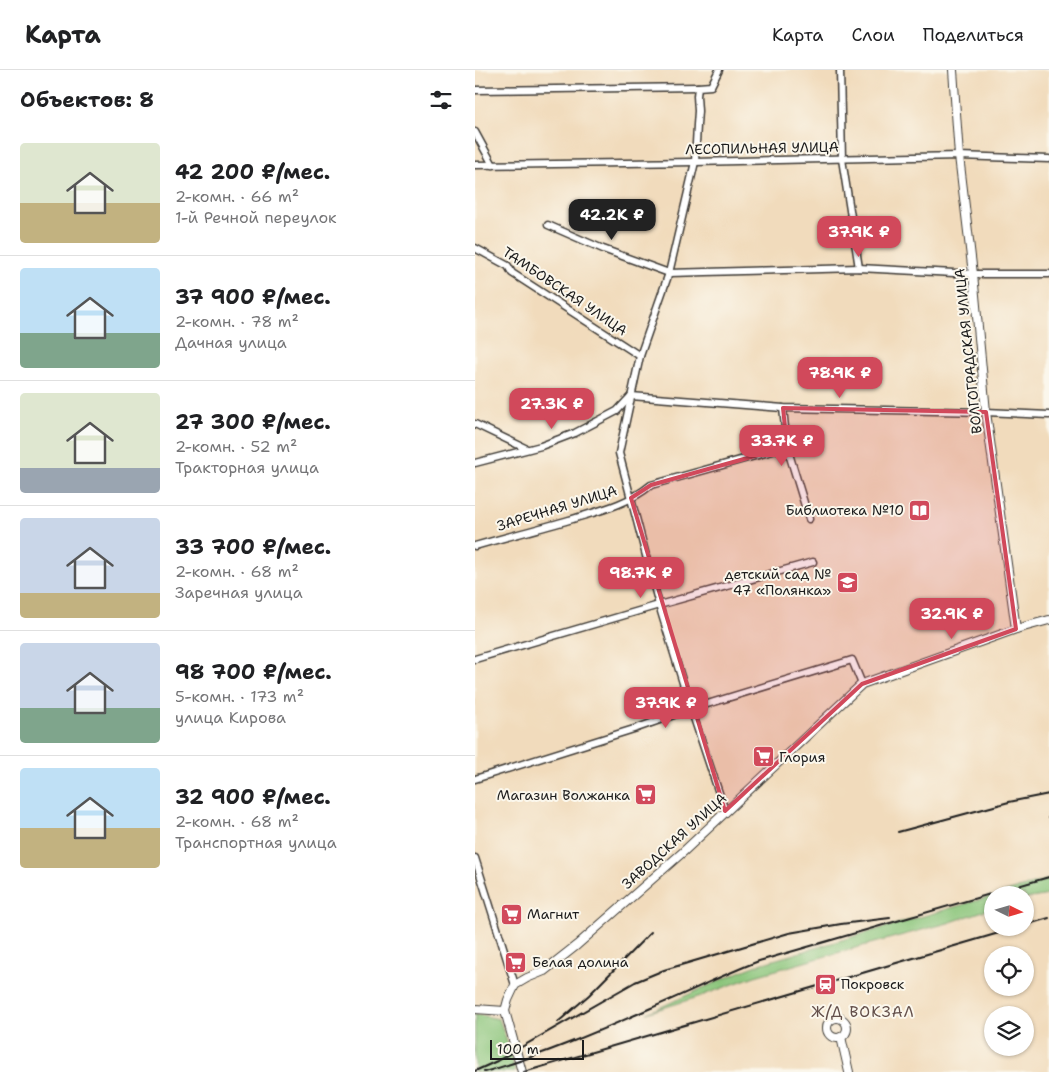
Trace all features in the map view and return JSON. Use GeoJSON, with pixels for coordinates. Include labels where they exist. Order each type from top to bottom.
{"type":"FeatureCollection","features":[{"type":"Feature","properties":{"kind":"street"},"geometry":{"type":"LineString","coordinates":[[475,90],[711,86],[719,70]]}},
{"type":"Feature","properties":{"kind":"street"},"geometry":{"type":"LineString","coordinates":[[840,70],[842,159],[859,268]]}},
{"type":"Feature","properties":{"kind":"street","name":"ВОЛГОГРАДСКАЯ УЛИЦА"},"geometry":{"type":"LineString","coordinates":[[953,70],[959,156],[973,274],[986,412],[1015,630]]}},
{"type":"Feature","properties":{"kind":"street"},"geometry":{"type":"LineString","coordinates":[[698,87],[699,111],[695,162],[669,272],[640,356],[619,453],[659,605],[725,811]]}},
{"type":"Feature","properties":{"kind":"street"},"geometry":{"type":"LineString","coordinates":[[475,132],[493,165]]}},
{"type":"Feature","properties":{"kind":"street","name":"ЛЕСОПИЛЬНАЯ УЛИЦА"},"geometry":{"type":"LineString","coordinates":[[475,165],[959,156],[1049,159]]}},
{"type":"Feature","properties":{"kind":"street"},"geometry":{"type":"LineString","coordinates":[[548,225],[603,250],[669,272],[859,268],[973,274],[1049,274]]}},
{"type":"Feature","properties":{"kind":"street","name":"ТАМБОВСКАЯ УЛИЦА"},"geometry":{"type":"LineString","coordinates":[[475,248],[509,266],[512,273],[640,356]]}},
{"type":"Feature","properties":{"kind":"street"},"geometry":{"type":"LineString","coordinates":[[631,396],[783,408],[1049,415]]}},
{"type":"Feature","properties":{"kind":"street"},"geometry":{"type":"LineString","coordinates":[[475,463],[541,446],[575,433],[617,411],[631,396]]}},
{"type":"Feature","properties":{"kind":"street"},"geometry":{"type":"LineString","coordinates":[[783,408],[787,448],[809,519]]}},
{"type":"Feature","properties":{"kind":"street"},"geometry":{"type":"LineString","coordinates":[[475,424],[527,449]]}},
{"type":"Feature","properties":{"kind":"street","name":"ЗАРЕЧНАЯ УЛИЦА"},"geometry":{"type":"LineString","coordinates":[[475,546],[615,506],[644,491],[651,485],[787,448]]}},
{"type":"Feature","properties":{"kind":"street"},"geometry":{"type":"LineString","coordinates":[[475,659],[813,562]]}},
{"type":"Feature","properties":{"kind":"street"},"geometry":{"type":"LineString","coordinates":[[475,779],[691,709],[852,660],[862,684],[1015,630],[1049,620]]}},
{"type":"Feature","properties":{"kind":"street","name":"ЗАВОДСКАЯ УЛИЦА"},"geometry":{"type":"LineString","coordinates":[[515,985],[544,971],[563,957],[683,852],[862,684]]}},
{"type":"Feature","properties":{"kind":"street"},"geometry":{"type":"LineString","coordinates":[[475,858],[515,985],[505,1011],[523,1072]]}},
{"type":"Feature","properties":{"kind":"street"},"geometry":{"type":"LineString","coordinates":[[475,1009],[505,1011]]}},
{"type":"Feature","properties":{"kind":"street"},"geometry":{"type":"LineString","coordinates":[[841,1038],[849,1072]]}},
{"type":"Feature","properties":{"kind":"highlighted area"},"geometry":{"type":"Polygon","coordinates":[[[783,408],[986,412],[1016,629],[862,684],[725,811],[631,498],[651,485],[787,447],[783,408]]]}},
{"type":"Feature","properties":{"kind":"green space"},"geometry":{"type":"Polygon","coordinates":[[[1049,879],[1049,895],[1034,898],[1034,886],[1026,886],[1049,879]]]}},
{"type":"Feature","properties":{"kind":"green space"},"geometry":{"type":"Polygon","coordinates":[[[984,898],[984,911],[948,923],[755,976],[647,1013],[760,964],[984,898]]]}},
{"type":"Feature","properties":{"kind":"green space"},"geometry":{"type":"Polygon","coordinates":[[[475,1014],[499,1019],[510,1050],[515,1072],[475,1072],[475,1014]]]}},
{"type":"Feature","properties":{"kind":"railway"},"geometry":{"type":"LineString","coordinates":[[898,832],[1009,802],[1049,794]]}},
{"type":"Feature","properties":{"kind":"railway"},"geometry":{"type":"LineString","coordinates":[[484,1072],[527,1059],[569,1043],[759,961],[1049,877]]}},
{"type":"Feature","properties":{"kind":"railway"},"geometry":{"type":"LineString","coordinates":[[475,1071],[497,1061],[635,982],[664,970],[789,933],[890,918]]}},
{"type":"Feature","properties":{"kind":"railway"},"geometry":{"type":"LineString","coordinates":[[1034,922],[1049,918]]}},
{"type":"Feature","properties":{"kind":"railway"},"geometry":{"type":"LineString","coordinates":[[558,1022],[589,995],[651,932]]}},
{"type":"Feature","properties":{"kind":"railway"},"geometry":{"type":"LineString","coordinates":[[524,1072],[989,936]]}},
{"type":"Feature","properties":{"kind":"place","name":"Библиотека №10"},"geometry":{"type":"Point","coordinates":[920,510]}},
{"type":"Feature","properties":{"kind":"place","name":"детский сад № 47 «Полянка»"},"geometry":{"type":"Point","coordinates":[847,582]}},
{"type":"Feature","properties":{"kind":"place","name":"Глория"},"geometry":{"type":"Point","coordinates":[763,757]}},
{"type":"Feature","properties":{"kind":"place","name":"Магазин Волжанка"},"geometry":{"type":"Point","coordinates":[646,795]}},
{"type":"Feature","properties":{"kind":"place","name":"Магнит"},"geometry":{"type":"Point","coordinates":[511,914]}},
{"type":"Feature","properties":{"kind":"place","name":"Белая долина"},"geometry":{"type":"Point","coordinates":[516,962]}},
{"type":"Feature","properties":{"kind":"place","name":"Покровск"},"geometry":{"type":"Point","coordinates":[825,984]}},
{"type":"Feature","properties":{"kind":"district","name":"Ж/Д ВОКЗАЛ"},"geometry":{"type":"Point","coordinates":[863,1012]}}]}
